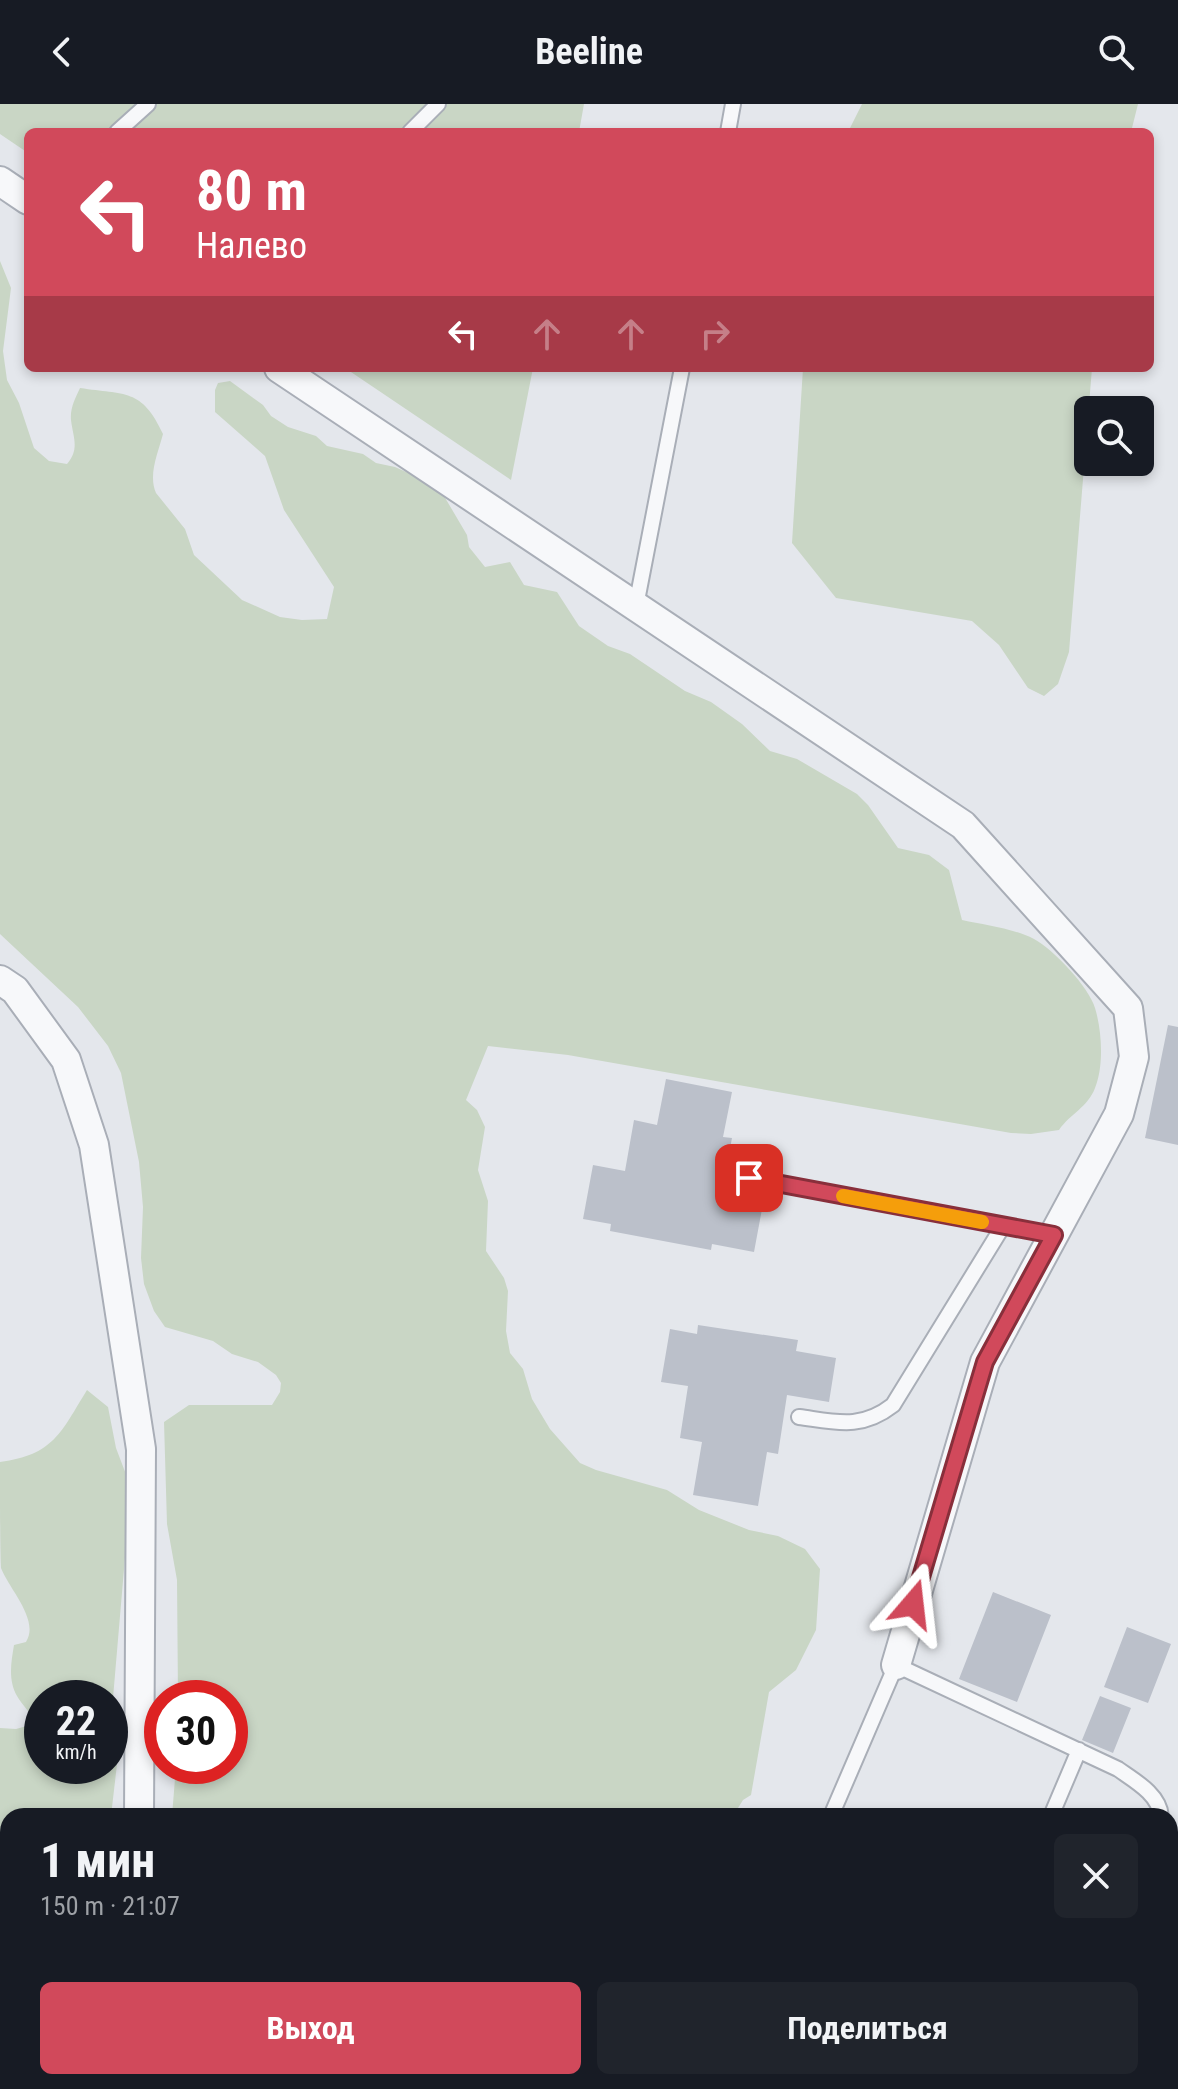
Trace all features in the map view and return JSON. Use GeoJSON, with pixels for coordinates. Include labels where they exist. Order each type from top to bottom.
{"type":"FeatureCollection","features":[{"type":"Feature","properties":{"kind":"street"},"geometry":{"type":"LineString","coordinates":[[0,181],[24,197]]}},
{"type":"Feature","properties":{"kind":"street"},"geometry":{"type":"LineString","coordinates":[[285,372],[963,825],[1128,1008],[1134,1057],[1119,1114],[985,1362],[896,1665]]}},
{"type":"Feature","properties":{"kind":"street"},"geometry":{"type":"LineString","coordinates":[[0,980],[15,990],[66,1060],[94,1145],[141,1449],[139,1808]]}},
{"type":"Feature","properties":{"kind":"lane"},"geometry":{"type":"LineString","coordinates":[[121,128],[148,104]]}},
{"type":"Feature","properties":{"kind":"lane"},"geometry":{"type":"LineString","coordinates":[[414,128],[438,104]]}},
{"type":"Feature","properties":{"kind":"lane"},"geometry":{"type":"LineString","coordinates":[[729,128],[733,104]]}},
{"type":"Feature","properties":{"kind":"lane"},"geometry":{"type":"LineString","coordinates":[[636,606],[681,372]]}},
{"type":"Feature","properties":{"kind":"lane"},"geometry":{"type":"LineString","coordinates":[[749,1178],[1054,1235]]}},
{"type":"Feature","properties":{"kind":"lane"},"geometry":{"type":"LineString","coordinates":[[799,1417],[839,1423],[864,1422],[879,1416],[893,1405],[1003,1226]]}},
{"type":"Feature","properties":{"kind":"lane"},"geometry":{"type":"LineString","coordinates":[[834,1808],[896,1665],[1118,1769],[1144,1787],[1160,1808]]}},
{"type":"Feature","properties":{"kind":"lane"},"geometry":{"type":"LineString","coordinates":[[1054,1808],[1079,1750]]}},
{"type":"Feature","properties":{"kind":"green space"},"geometry":{"type":"Polygon","coordinates":[[[0,104],[584,104],[580,128],[24,128],[24,150],[0,134],[0,104]]]}},
{"type":"Feature","properties":{"kind":"green space"},"geometry":{"type":"Polygon","coordinates":[[[862,104],[1138,104],[1132,128],[850,128],[862,104]]]}},
{"type":"Feature","properties":{"kind":"green space"},"geometry":{"type":"Polygon","coordinates":[[[0,261],[11,288],[3,351],[7,380],[19,403],[34,448],[49,461],[67,464],[75,448],[71,416],[80,388],[130,396],[139,401],[148,408],[163,434],[153,471],[156,493],[185,529],[194,555],[242,600],[280,617],[327,619],[334,587],[284,510],[265,456],[215,412],[218,383],[230,381],[288,427],[316,436],[327,446],[363,454],[376,463],[395,467],[424,480],[444,496],[467,535],[469,547],[485,567],[510,562],[524,585],[557,592],[579,626],[608,646],[630,654],[685,691],[711,702],[742,724],[770,751],[797,759],[857,794],[898,848],[929,855],[949,870],[962,920],[1026,935],[1051,951],[1069,969],[1086,990],[1095,1008],[1101,1048],[1100,1069],[1088,1100],[1059,1130],[1011,1133],[568,1055],[488,1046],[466,1100],[477,1110],[485,1127],[478,1170],[488,1201],[486,1251],[504,1278],[508,1291],[506,1331],[510,1353],[523,1369],[532,1399],[550,1429],[580,1463],[667,1490],[699,1510],[749,1530],[778,1536],[805,1549],[820,1569],[816,1630],[796,1670],[769,1692],[751,1795],[738,1808],[173,1808],[175,1784],[248,1784],[248,1680],[178,1680],[177,1580],[167,1524],[164,1422],[189,1405],[272,1405],[280,1392],[281,1383],[276,1375],[258,1362],[232,1354],[213,1341],[165,1327],[154,1311],[144,1284],[139,1162],[121,1073],[108,1046],[78,1007],[0,934],[0,261]]]}},
{"type":"Feature","properties":{"kind":"green space"},"geometry":{"type":"Polygon","coordinates":[[[351,372],[532,372],[511,480],[351,372]]]}},
{"type":"Feature","properties":{"kind":"green space"},"geometry":{"type":"Polygon","coordinates":[[[803,372],[1092,372],[1090,396],[1074,396],[1074,476],[1083,476],[1069,652],[1058,684],[1044,696],[1028,688],[999,645],[972,621],[836,598],[792,543],[803,372]]]}},
{"type":"Feature","properties":{"kind":"green space"},"geometry":{"type":"Polygon","coordinates":[[[87,1390],[108,1407],[116,1448],[127,1477],[127,1534],[115,1680],[24,1680],[24,1706],[14,1690],[11,1665],[14,1645],[26,1642],[29,1624],[1,1568],[0,1462],[33,1454],[62,1429],[87,1390]]]}},
{"type":"Feature","properties":{"kind":"green space"},"geometry":{"type":"Polygon","coordinates":[[[24,1727],[24,1784],[115,1784],[112,1808],[0,1808],[0,1728],[24,1727]]]}},
{"type":"Feature","properties":{"kind":"building"},"geometry":{"type":"Polygon","coordinates":[[[1168,1025],[1178,1027],[1178,1145],[1145,1138],[1168,1025]]]}},
{"type":"Feature","properties":{"kind":"building"},"geometry":{"type":"Polygon","coordinates":[[[666,1079],[732,1092],[723,1137],[732,1138],[720,1201],[762,1209],[754,1252],[712,1244],[711,1250],[610,1231],[611,1224],[583,1219],[593,1165],[625,1171],[634,1120],[657,1125],[666,1079]]]}},
{"type":"Feature","properties":{"kind":"building"},"geometry":{"type":"Polygon","coordinates":[[[698,1325],[798,1340],[796,1351],[836,1358],[829,1402],[787,1395],[778,1454],[767,1452],[758,1506],[693,1495],[702,1442],[680,1438],[688,1386],[661,1382],[670,1329],[697,1334],[698,1325]]]}},
{"type":"Feature","properties":{"kind":"building"},"geometry":{"type":"Polygon","coordinates":[[[993,1592],[1051,1615],[1017,1702],[959,1679],[993,1592]]]}},
{"type":"Feature","properties":{"kind":"building"},"geometry":{"type":"Polygon","coordinates":[[[1127,1627],[1171,1644],[1148,1703],[1104,1687],[1127,1627]]]}},
{"type":"Feature","properties":{"kind":"building"},"geometry":{"type":"Polygon","coordinates":[[[1100,1696],[1131,1708],[1113,1753],[1082,1740],[1100,1696]]]}},
{"type":"Feature","properties":{"kind":"slow traffic"},"geometry":{"type":"LineString","coordinates":[[843,1196],[982,1222]]}},
{"type":"Feature","properties":{"kind":"route"},"geometry":{"type":"LineString","coordinates":[[749,1178],[1054,1235],[985,1362],[913,1604]]}}]}
